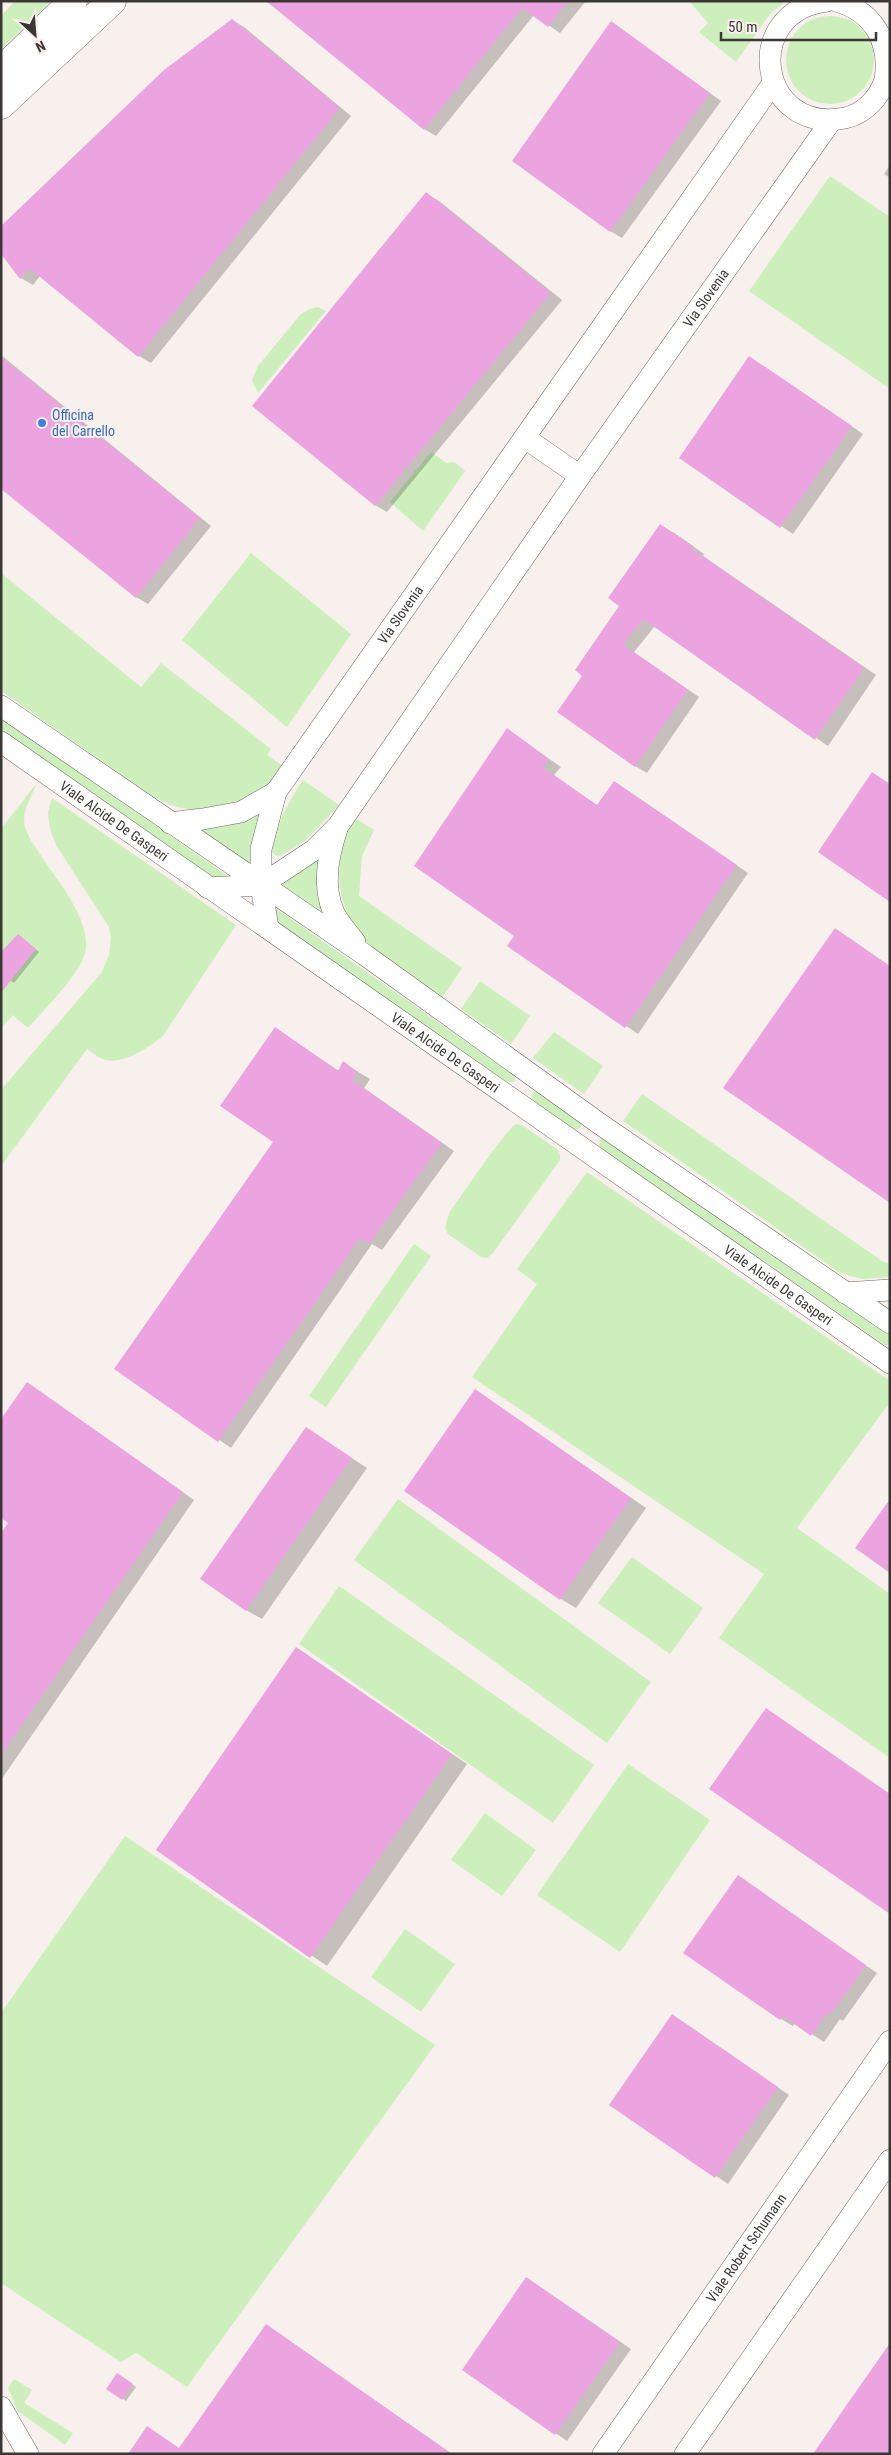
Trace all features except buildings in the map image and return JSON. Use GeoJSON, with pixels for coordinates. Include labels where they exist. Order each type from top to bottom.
{"type":"FeatureCollection","features":[{"type":"Feature","properties":{"kind":"main road"},"geometry":{"type":"LineString","coordinates":[[1,71],[73,1]]}},
{"type":"Feature","properties":{"kind":"main road"},"geometry":{"type":"LineString","coordinates":[[1,105],[112,1]]}},
{"type":"Feature","properties":{"kind":"street"},"geometry":{"type":"LineString","coordinates":[[827,1],[813,3],[795,11],[781,25],[770,50],[769,64],[773,83],[782,99],[796,111],[813,118],[831,121],[851,117],[868,106],[881,91],[888,72],[889,52],[882,33],[870,16],[853,6],[836,1]]}},
{"type":"Feature","properties":{"kind":"street","name":"Via Slovenia"},"geometry":{"type":"LineString","coordinates":[[268,928],[261,885],[261,849],[276,792],[526,438],[773,83]]}},
{"type":"Feature","properties":{"kind":"street","name":"Via Slovenia"},"geometry":{"type":"LineString","coordinates":[[261,885],[314,850],[338,826],[580,476],[831,121]]}},
{"type":"Feature","properties":{"kind":"street"},"geometry":{"type":"LineString","coordinates":[[526,438],[580,476]]}},
{"type":"Feature","properties":{"kind":"street"},"geometry":{"type":"LineString","coordinates":[[1,706],[365,955],[600,1124],[890,1323]]}},
{"type":"Feature","properties":{"kind":"street","name":"Viale Alcide De Gasperi"},"geometry":{"type":"LineString","coordinates":[[1,742],[208,888],[886,1358]]}},
{"type":"Feature","properties":{"kind":"street","name":"Via Slovenia"},"geometry":{"type":"LineString","coordinates":[[170,823],[204,820],[240,812],[276,792]]}},
{"type":"Feature","properties":{"kind":"street","name":"Via Slovenia"},"geometry":{"type":"LineString","coordinates":[[338,826],[327,872],[329,893],[334,914],[365,955]]}},
{"type":"Feature","properties":{"kind":"street"},"geometry":{"type":"LineString","coordinates":[[208,888],[261,885]]}},
{"type":"Feature","properties":{"kind":"street"},"geometry":{"type":"LineString","coordinates":[[845,1293],[890,1290]]}},
{"type":"Feature","properties":{"kind":"street","name":"Viale Robert Schumann"},"geometry":{"type":"LineString","coordinates":[[603,2454],[890,2041]]}},
{"type":"Feature","properties":{"kind":"street"},"geometry":{"type":"LineString","coordinates":[[685,2454],[890,2160]]}},
{"type":"Feature","properties":{"kind":"street"},"geometry":{"type":"LineString","coordinates":[[1,2406],[28,2454]]}},
{"type":"Feature","properties":{"kind":"green space"},"geometry":{"type":"Polygon","coordinates":[[[15,1],[51,1],[1,49],[1,16],[15,1]]]}},
{"type":"Feature","properties":{"kind":"green space"},"geometry":{"type":"Polygon","coordinates":[[[689,1],[786,1],[770,14],[736,62],[699,32],[708,23],[689,1]]]}},
{"type":"Feature","properties":{"kind":"green space"},"geometry":{"type":"Polygon","coordinates":[[[830,16],[847,20],[861,29],[870,43],[874,60],[870,77],[861,91],[847,100],[830,104],[813,100],[799,91],[790,77],[786,60],[790,43],[799,29],[813,20],[830,16]]]}},
{"type":"Feature","properties":{"kind":"green space"},"geometry":{"type":"Polygon","coordinates":[[[830,176],[890,217],[890,389],[749,291],[830,176]]]}},
{"type":"Feature","properties":{"kind":"green space"},"geometry":{"type":"Polygon","coordinates":[[[318,307],[326,311],[258,393],[252,380],[258,366],[300,315],[309,309],[318,307]]]}},
{"type":"Feature","properties":{"kind":"green space"},"geometry":{"type":"Polygon","coordinates":[[[431,452],[446,463],[454,462],[465,471],[423,531],[390,502],[431,452]]]}},
{"type":"Feature","properties":{"kind":"green space"},"geometry":{"type":"Polygon","coordinates":[[[251,553],[351,634],[287,727],[182,640],[251,553]]]}},
{"type":"Feature","properties":{"kind":"green space"},"geometry":{"type":"Polygon","coordinates":[[[1,573],[141,687],[161,663],[271,749],[267,755],[284,767],[262,789],[235,804],[220,808],[205,810],[189,809],[171,805],[149,794],[1,691],[1,573]]]}},
{"type":"Feature","properties":{"kind":"green space"},"geometry":{"type":"Polygon","coordinates":[[[1,718],[228,876],[211,879],[1,733],[1,718]]]}},
{"type":"Feature","properties":{"kind":"green space"},"geometry":{"type":"Polygon","coordinates":[[[303,780],[339,805],[306,840],[280,856],[275,855],[271,850],[280,822],[303,780]]]}},
{"type":"Feature","properties":{"kind":"green space"},"geometry":{"type":"Polygon","coordinates":[[[36,784],[25,811],[25,828],[33,844],[72,901],[84,929],[86,943],[84,956],[74,975],[28,1028],[13,1015],[1,1028],[1,829],[36,784]]]}},
{"type":"Feature","properties":{"kind":"green space"},"geometry":{"type":"Polygon","coordinates":[[[52,798],[236,925],[163,1036],[134,1055],[117,1060],[101,1058],[87,1049],[1,1166],[1,1090],[102,972],[109,955],[111,938],[109,927],[56,845],[50,829],[48,813],[52,798]]]}},
{"type":"Feature","properties":{"kind":"green space"},"geometry":{"type":"Polygon","coordinates":[[[260,814],[252,846],[253,866],[198,828],[230,825],[260,814]]]}},
{"type":"Feature","properties":{"kind":"green space"},"geometry":{"type":"Polygon","coordinates":[[[355,818],[374,830],[362,856],[359,896],[462,968],[442,998],[381,955],[360,934],[350,919],[340,886],[339,869],[347,835],[355,818]]]}},
{"type":"Feature","properties":{"kind":"green space"},"geometry":{"type":"Polygon","coordinates":[[[318,859],[317,873],[325,917],[276,883],[318,859]]]}},
{"type":"Feature","properties":{"kind":"green space"},"geometry":{"type":"Polygon","coordinates":[[[271,905],[512,1074],[515,1078],[514,1082],[507,1082],[274,922],[271,905]]]}},
{"type":"Feature","properties":{"kind":"green space"},"geometry":{"type":"Polygon","coordinates":[[[480,981],[530,1016],[511,1044],[461,1009],[480,981]]]}},
{"type":"Feature","properties":{"kind":"green space"},"geometry":{"type":"Polygon","coordinates":[[[554,1032],[603,1066],[584,1094],[533,1058],[554,1032]]]}},
{"type":"Feature","properties":{"kind":"green space"},"geometry":{"type":"Polygon","coordinates":[[[538,1091],[580,1121],[581,1127],[574,1131],[532,1102],[532,1093],[538,1091]]]}},
{"type":"Feature","properties":{"kind":"green space"},"geometry":{"type":"Polygon","coordinates":[[[642,1094],[882,1261],[890,1264],[890,1277],[862,1279],[840,1273],[623,1121],[642,1094]]]}},
{"type":"Feature","properties":{"kind":"green space"},"geometry":{"type":"Polygon","coordinates":[[[516,1124],[522,1125],[557,1149],[560,1154],[560,1160],[493,1253],[487,1258],[481,1257],[448,1234],[445,1228],[449,1213],[493,1151],[516,1124]]]}},
{"type":"Feature","properties":{"kind":"green space"},"geometry":{"type":"Polygon","coordinates":[[[606,1139],[890,1336],[890,1345],[885,1345],[599,1147],[600,1140],[606,1139]]]}},
{"type":"Feature","properties":{"kind":"green space"},"geometry":{"type":"Polygon","coordinates":[[[587,1172],[890,1381],[890,1402],[797,1528],[890,1594],[890,1758],[719,1638],[764,1574],[472,1377],[537,1284],[517,1269],[587,1172]]]}},
{"type":"Feature","properties":{"kind":"green space"},"geometry":{"type":"Polygon","coordinates":[[[414,1244],[431,1256],[326,1407],[309,1396],[414,1244]]]}},
{"type":"Feature","properties":{"kind":"green space"},"geometry":{"type":"Polygon","coordinates":[[[398,1499],[651,1682],[607,1743],[354,1560],[398,1499]]]}},
{"type":"Feature","properties":{"kind":"green space"},"geometry":{"type":"Polygon","coordinates":[[[632,1557],[703,1608],[670,1654],[598,1603],[632,1557]]]}},
{"type":"Feature","properties":{"kind":"green space"},"geometry":{"type":"Polygon","coordinates":[[[339,1586],[594,1765],[553,1823],[299,1644],[339,1586]]]}},
{"type":"Feature","properties":{"kind":"green space"},"geometry":{"type":"Polygon","coordinates":[[[628,1764],[710,1820],[620,1952],[537,1895],[628,1764]]]}},
{"type":"Feature","properties":{"kind":"green space"},"geometry":{"type":"Polygon","coordinates":[[[485,1813],[536,1850],[502,1896],[451,1860],[485,1813]]]}},
{"type":"Feature","properties":{"kind":"green space"},"geometry":{"type":"Polygon","coordinates":[[[125,1836],[435,2045],[187,2387],[136,2353],[121,2362],[1,2283],[1,2013],[125,1836]]]}},
{"type":"Feature","properties":{"kind":"green space"},"geometry":{"type":"Polygon","coordinates":[[[405,1929],[455,1964],[421,2012],[371,1977],[405,1929]]]}},
{"type":"Feature","properties":{"kind":"green space"},"geometry":{"type":"Polygon","coordinates":[[[14,2379],[32,2390],[24,2403],[73,2433],[65,2445],[18,2411],[8,2388],[14,2379]]]}},
{"type":"Feature","properties":{"kind":"place","name":"Officina del Carrello"},"geometry":{"type":"Point","coordinates":[42,423]}}]}
